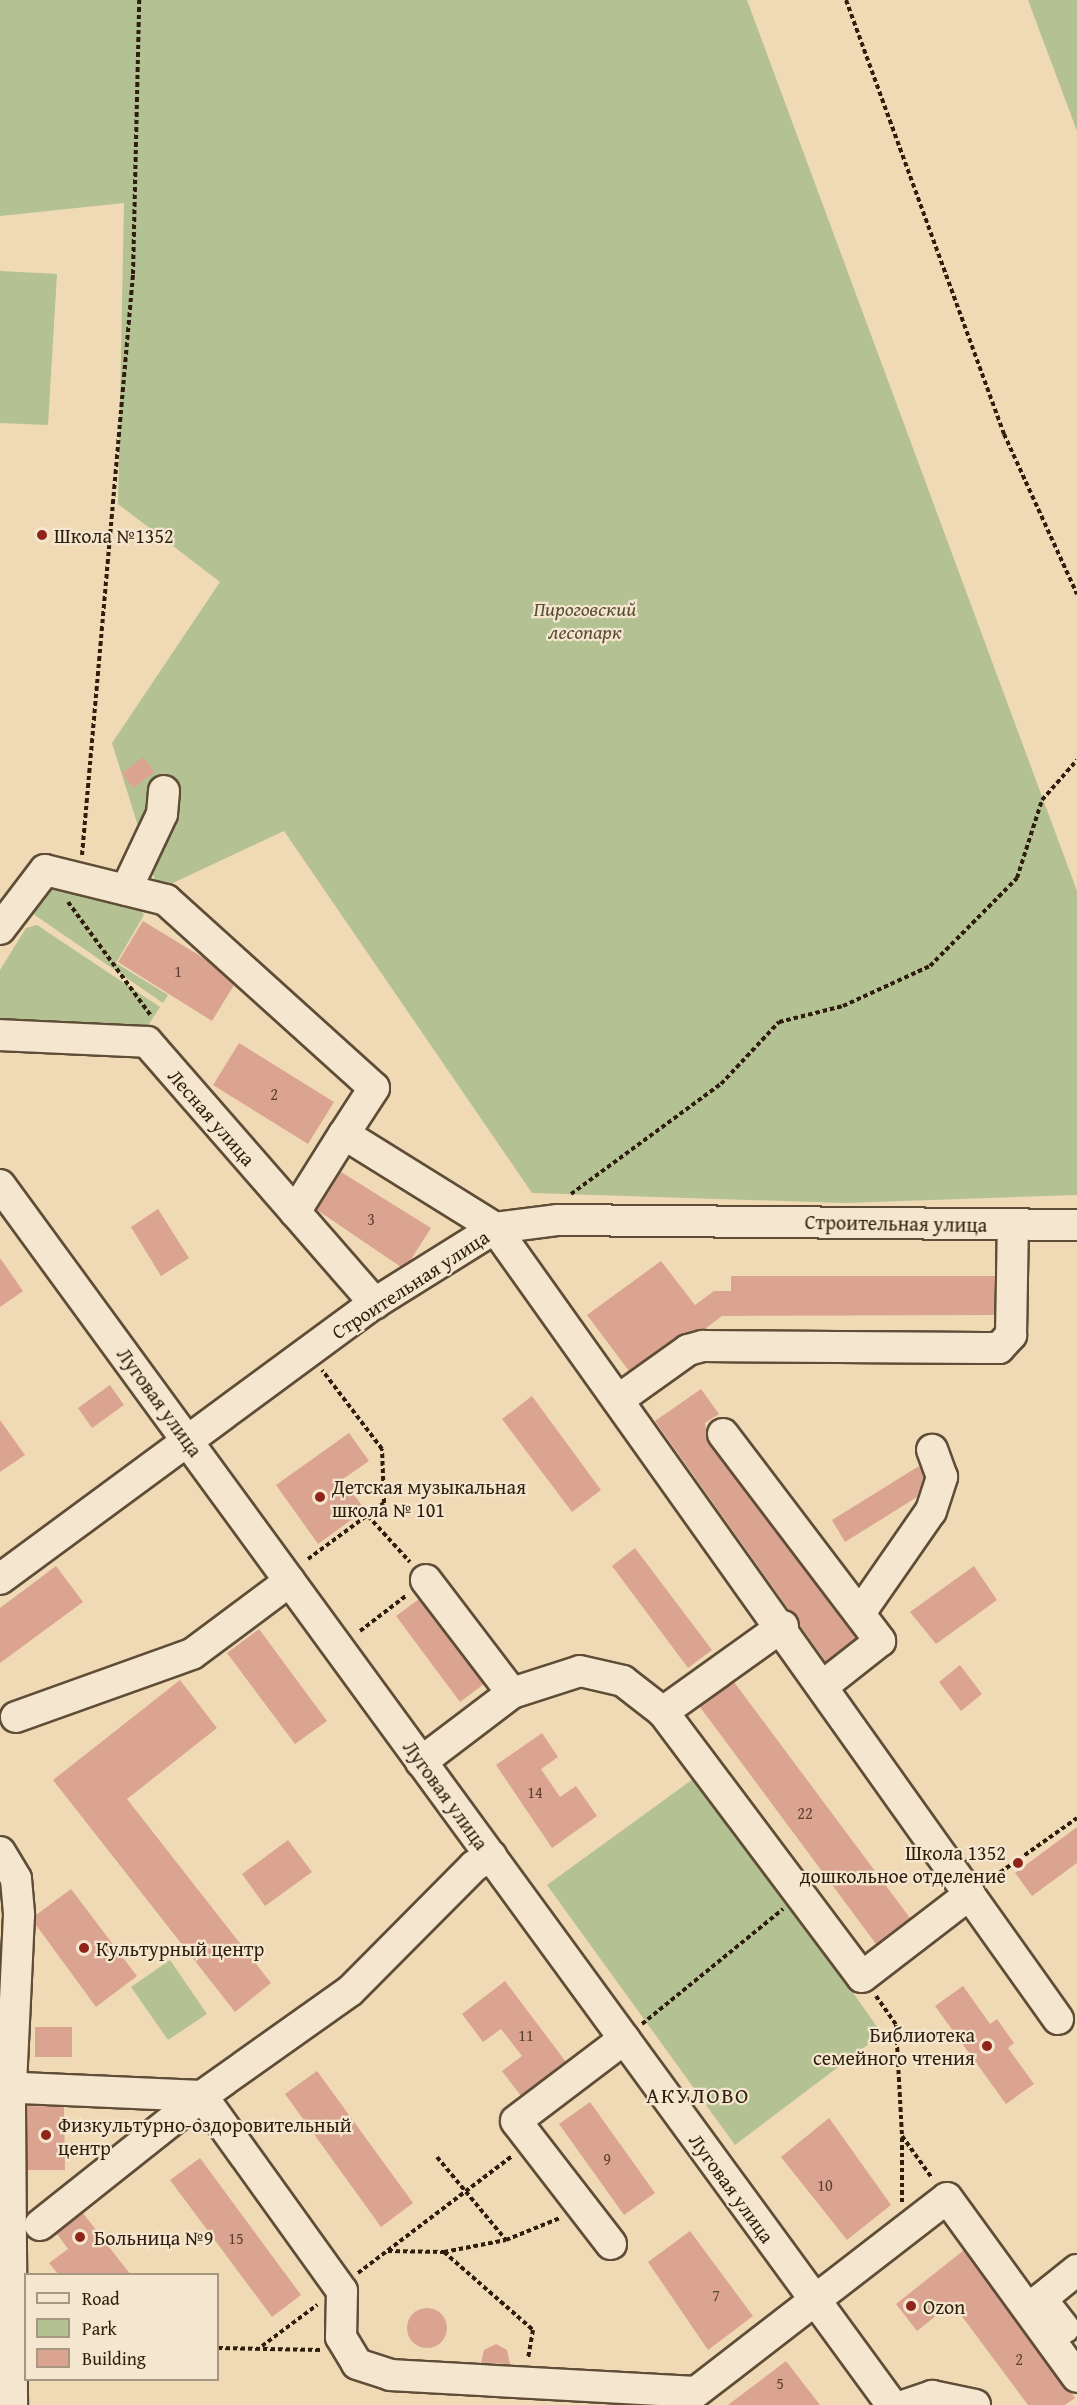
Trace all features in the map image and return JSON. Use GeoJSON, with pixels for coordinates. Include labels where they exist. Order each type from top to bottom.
{"type":"FeatureCollection","features":[{"type":"Feature","properties":{"kind":"street"},"geometry":{"type":"LineString","coordinates":[[126,890],[162,814],[164,791]]}},
{"type":"Feature","properties":{"kind":"street"},"geometry":{"type":"LineString","coordinates":[[0,929],[45,870],[166,900],[374,1088],[295,1212]]}},
{"type":"Feature","properties":{"kind":"street"},"geometry":{"type":"LineString","coordinates":[[0,1035],[147,1042]]}},
{"type":"Feature","properties":{"kind":"street","name":"Лесная улица"},"geometry":{"type":"LineString","coordinates":[[147,1042],[375,1303]]}},
{"type":"Feature","properties":{"kind":"street"},"geometry":{"type":"LineString","coordinates":[[344,1134],[495,1228],[783,1626],[1058,2019]]}},
{"type":"Feature","properties":{"kind":"street","name":"Луговая улица"},"geometry":{"type":"LineString","coordinates":[[0,1185],[189,1440],[299,1570],[421,1762],[813,2301],[892,2405]]}},
{"type":"Feature","properties":{"kind":"street","name":"Строительная улица"},"geometry":{"type":"LineString","coordinates":[[0,1579],[375,1303],[495,1228],[558,1220],[1077,1225]]}},
{"type":"Feature","properties":{"kind":"street"},"geometry":{"type":"LineString","coordinates":[[618,1400],[688,1350],[703,1346],[999,1348],[1011,1335],[1013,1225]]}},
{"type":"Feature","properties":{"kind":"street"},"geometry":{"type":"LineString","coordinates":[[723,1434],[880,1641],[824,1685]]}},
{"type":"Feature","properties":{"kind":"street"},"geometry":{"type":"LineString","coordinates":[[860,1613],[931,1511],[942,1478],[932,1450]]}},
{"type":"Feature","properties":{"kind":"street"},"geometry":{"type":"LineString","coordinates":[[16,1717],[192,1654],[299,1570]]}},
{"type":"Feature","properties":{"kind":"street"},"geometry":{"type":"LineString","coordinates":[[426,1580],[512,1694]]}},
{"type":"Feature","properties":{"kind":"street"},"geometry":{"type":"LineString","coordinates":[[663,1712],[783,1626]]}},
{"type":"Feature","properties":{"kind":"street"},"geometry":{"type":"LineString","coordinates":[[421,1762],[512,1694],[580,1671],[623,1681],[663,1712],[802,1893],[862,1977],[970,1894]]}},
{"type":"Feature","properties":{"kind":"street"},"geometry":{"type":"LineString","coordinates":[[824,1685],[859,1695]]}},
{"type":"Feature","properties":{"kind":"street"},"geometry":{"type":"LineString","coordinates":[[0,1852],[16,1879],[19,1915],[10,2099],[12,2405]]}},
{"type":"Feature","properties":{"kind":"street"},"geometry":{"type":"LineString","coordinates":[[40,2225],[202,2096],[350,1992],[474,1866],[491,1856]]}},
{"type":"Feature","properties":{"kind":"street"},"geometry":{"type":"LineString","coordinates":[[611,2244],[516,2121],[624,2039]]}},
{"type":"Feature","properties":{"kind":"street"},"geometry":{"type":"LineString","coordinates":[[10,2099],[202,2096]]}},
{"type":"Feature","properties":{"kind":"street"},"geometry":{"type":"LineString","coordinates":[[202,2096],[342,2291],[341,2337],[357,2364],[390,2375],[696,2392],[947,2198],[1077,2378]]}},
{"type":"Feature","properties":{"kind":"street"},"geometry":{"type":"LineString","coordinates":[[1077,2270],[1041,2299],[1077,2345]]}},
{"type":"Feature","properties":{"kind":"street"},"geometry":{"type":"LineString","coordinates":[[906,2405],[932,2396],[975,2405]]}},
{"type":"Feature","properties":{"kind":"path"},"geometry":{"type":"LineString","coordinates":[[80,879],[133,274],[139,0]]}},
{"type":"Feature","properties":{"kind":"path"},"geometry":{"type":"LineString","coordinates":[[846,0],[1004,434],[1077,594]]}},
{"type":"Feature","properties":{"kind":"path"},"geometry":{"type":"LineString","coordinates":[[558,1220],[571,1194],[721,1083],[779,1022],[843,1006],[930,966],[1017,878],[1042,800],[1077,760]]}},
{"type":"Feature","properties":{"kind":"path"},"geometry":{"type":"LineString","coordinates":[[45,870],[158,1025],[147,1042]]}},
{"type":"Feature","properties":{"kind":"path"},"geometry":{"type":"LineString","coordinates":[[299,1570],[384,1503],[382,1449],[308,1352]]}},
{"type":"Feature","properties":{"kind":"path"},"geometry":{"type":"LineString","coordinates":[[360,1631],[426,1580],[368,1515]]}},
{"type":"Feature","properties":{"kind":"path"},"geometry":{"type":"LineString","coordinates":[[970,1894],[1077,1818]]}},
{"type":"Feature","properties":{"kind":"path"},"geometry":{"type":"LineString","coordinates":[[624,2039],[802,1893]]}},
{"type":"Feature","properties":{"kind":"path"},"geometry":{"type":"LineString","coordinates":[[862,1977],[896,2025],[902,2136],[902,2233]]}},
{"type":"Feature","properties":{"kind":"path"},"geometry":{"type":"LineString","coordinates":[[902,2136],[947,2198]]}},
{"type":"Feature","properties":{"kind":"path"},"geometry":{"type":"LineString","coordinates":[[532,2141],[387,2251],[444,2252],[506,2240],[584,2209]]}},
{"type":"Feature","properties":{"kind":"path"},"geometry":{"type":"LineString","coordinates":[[437,2157],[506,2240]]}},
{"type":"Feature","properties":{"kind":"path"},"geometry":{"type":"LineString","coordinates":[[444,2252],[533,2330],[524,2382]]}},
{"type":"Feature","properties":{"kind":"path"},"geometry":{"type":"LineString","coordinates":[[219,2348],[350,2352]]}},
{"type":"Feature","properties":{"kind":"green space","name":"Пироговский лесопарк"},"geometry":{"type":"Polygon","coordinates":[[[0,0],[747,0],[1077,891],[1077,1195],[845,1203],[532,1193],[284,831],[158,890],[112,743],[220,582],[118,504],[124,203],[0,216],[0,0]]]}},
{"type":"Feature","properties":{"kind":"green space"},"geometry":{"type":"Polygon","coordinates":[[[1028,0],[1077,0],[1077,131],[1028,0]]]}},
{"type":"Feature","properties":{"kind":"green space"},"geometry":{"type":"Polygon","coordinates":[[[0,271],[57,274],[48,425],[0,423],[0,271]]]}},
{"type":"Feature","properties":{"kind":"green space"},"geometry":{"type":"Polygon","coordinates":[[[47,874],[135,899],[144,915],[116,963],[168,995],[163,1003],[23,907],[47,874]]]}},
{"type":"Feature","properties":{"kind":"green space"},"geometry":{"type":"Polygon","coordinates":[[[37,925],[160,1007],[141,1036],[0,1026],[0,970],[26,928],[37,925]]]}},
{"type":"Feature","properties":{"kind":"green space"},"geometry":{"type":"Polygon","coordinates":[[[700,1774],[882,2034],[735,2145],[547,1885],[700,1774]]]}},
{"type":"Feature","properties":{"kind":"green space"},"geometry":{"type":"Polygon","coordinates":[[[170,1960],[207,2014],[168,2040],[131,1987],[170,1960]]]}},
{"type":"Feature","properties":{"kind":"building"},"geometry":{"type":"Polygon","coordinates":[[[143,757],[155,772],[133,788],[122,773],[143,757]]]}},
{"type":"Feature","properties":{"kind":"building"},"geometry":{"type":"Polygon","coordinates":[[[143,921],[207,960],[234,985],[212,1021],[118,962],[143,921]]]}},
{"type":"Feature","properties":{"kind":"building"},"geometry":{"type":"Polygon","coordinates":[[[239,1043],[334,1102],[308,1144],[213,1085],[239,1043]]]}},
{"type":"Feature","properties":{"kind":"building"},"geometry":{"type":"Polygon","coordinates":[[[341,1172],[431,1228],[410,1261],[401,1267],[317,1210],[341,1172]]]}},
{"type":"Feature","properties":{"kind":"building"},"geometry":{"type":"Polygon","coordinates":[[[158,1209],[189,1258],[161,1276],[131,1227],[158,1209]]]}},
{"type":"Feature","properties":{"kind":"building"},"geometry":{"type":"Polygon","coordinates":[[[0,1258],[23,1291],[0,1307],[0,1258]]]}},
{"type":"Feature","properties":{"kind":"building"},"geometry":{"type":"Polygon","coordinates":[[[661,1261],[695,1305],[714,1291],[731,1291],[731,1276],[995,1276],[994,1315],[722,1316],[705,1329],[678,1336],[629,1371],[587,1315],[661,1261]]]}},
{"type":"Feature","properties":{"kind":"building"},"geometry":{"type":"Polygon","coordinates":[[[110,1385],[124,1405],[92,1428],[78,1408],[110,1385]]]}},
{"type":"Feature","properties":{"kind":"building"},"geometry":{"type":"Polygon","coordinates":[[[701,1389],[719,1414],[705,1423],[709,1444],[856,1638],[826,1662],[655,1421],[701,1389]]]}},
{"type":"Feature","properties":{"kind":"building"},"geometry":{"type":"Polygon","coordinates":[[[532,1396],[601,1490],[572,1512],[502,1419],[532,1396]]]}},
{"type":"Feature","properties":{"kind":"building"},"geometry":{"type":"Polygon","coordinates":[[[0,1420],[25,1455],[0,1472],[0,1420]]]}},
{"type":"Feature","properties":{"kind":"building","name":"Детская музыкальная школа № 101"},"geometry":{"type":"Polygon","coordinates":[[[349,1433],[369,1461],[343,1479],[365,1510],[318,1544],[276,1485],[349,1433]]]}},
{"type":"Feature","properties":{"kind":"building"},"geometry":{"type":"Polygon","coordinates":[[[919,1466],[924,1477],[917,1497],[845,1542],[832,1520],[919,1466]]]}},
{"type":"Feature","properties":{"kind":"building"},"geometry":{"type":"Polygon","coordinates":[[[635,1548],[712,1650],[688,1668],[612,1566],[635,1548]]]}},
{"type":"Feature","properties":{"kind":"building"},"geometry":{"type":"Polygon","coordinates":[[[56,1566],[83,1602],[0,1663],[0,1608],[56,1566]]]}},
{"type":"Feature","properties":{"kind":"building"},"geometry":{"type":"Polygon","coordinates":[[[974,1566],[997,1600],[936,1644],[910,1612],[974,1566]]]}},
{"type":"Feature","properties":{"kind":"building"},"geometry":{"type":"Polygon","coordinates":[[[419,1599],[484,1684],[460,1702],[396,1616],[419,1599]]]}},
{"type":"Feature","properties":{"kind":"building"},"geometry":{"type":"Polygon","coordinates":[[[259,1629],[327,1721],[295,1744],[227,1653],[259,1629]]]}},
{"type":"Feature","properties":{"kind":"building"},"geometry":{"type":"Polygon","coordinates":[[[960,1665],[982,1694],[961,1711],[939,1682],[960,1665]]]}},
{"type":"Feature","properties":{"kind":"building"},"geometry":{"type":"Polygon","coordinates":[[[180,1680],[217,1728],[127,1799],[271,1983],[235,2012],[53,1780],[180,1680]]]}},
{"type":"Feature","properties":{"kind":"building"},"geometry":{"type":"Polygon","coordinates":[[[734,1682],[910,1918],[876,1944],[700,1707],[734,1682]]]}},
{"type":"Feature","properties":{"kind":"building"},"geometry":{"type":"Polygon","coordinates":[[[542,1733],[558,1757],[541,1769],[560,1797],[576,1786],[597,1816],[552,1848],[496,1765],[542,1733]]]}},
{"type":"Feature","properties":{"kind":"building"},"geometry":{"type":"Polygon","coordinates":[[[1077,1827],[1077,1863],[1032,1896],[1015,1873],[1077,1827]]]}},
{"type":"Feature","properties":{"kind":"building"},"geometry":{"type":"Polygon","coordinates":[[[288,1840],[312,1872],[265,1906],[242,1874],[288,1840]]]}},
{"type":"Feature","properties":{"kind":"building","name":"Культурный центр"},"geometry":{"type":"Polygon","coordinates":[[[71,1889],[137,1976],[96,2007],[36,1925],[36,1915],[71,1889]]]}},
{"type":"Feature","properties":{"kind":"building"},"geometry":{"type":"Polygon","coordinates":[[[505,1981],[566,2062],[521,2096],[502,2071],[522,2056],[501,2029],[483,2042],[462,2014],[505,1981]]]}},
{"type":"Feature","properties":{"kind":"building","name":"Библиотека семейного чтения"},"geometry":{"type":"Polygon","coordinates":[[[963,1986],[990,2024],[997,2019],[1014,2043],[1008,2048],[1034,2084],[1006,2104],[935,2006],[963,1986]]]}},
{"type":"Feature","properties":{"kind":"building"},"geometry":{"type":"Polygon","coordinates":[[[35,2027],[72,2027],[72,2057],[35,2057],[35,2027]]]}},
{"type":"Feature","properties":{"kind":"building"},"geometry":{"type":"Polygon","coordinates":[[[317,2071],[413,2203],[381,2227],[285,2094],[317,2071]]]}},
{"type":"Feature","properties":{"kind":"building"},"geometry":{"type":"Polygon","coordinates":[[[590,2102],[655,2193],[624,2215],[559,2124],[590,2102]]]}},
{"type":"Feature","properties":{"kind":"building","name":"Физкультурно-оздоровительный центр"},"geometry":{"type":"Polygon","coordinates":[[[27,2106],[64,2107],[65,2170],[28,2170],[27,2106]]]}},
{"type":"Feature","properties":{"kind":"building"},"geometry":{"type":"Polygon","coordinates":[[[829,2118],[891,2205],[847,2240],[781,2157],[829,2118]]]}},
{"type":"Feature","properties":{"kind":"building"},"geometry":{"type":"Polygon","coordinates":[[[200,2158],[301,2295],[272,2317],[170,2180],[200,2158]]]}},
{"type":"Feature","properties":{"kind":"building","name":"Больница №9"},"geometry":{"type":"Polygon","coordinates":[[[83,2213],[129,2273],[57,2273],[49,2263],[68,2249],[57,2234],[83,2213]]]}},
{"type":"Feature","properties":{"kind":"building"},"geometry":{"type":"Polygon","coordinates":[[[690,2231],[753,2316],[708,2350],[648,2262],[690,2231]]]}},
{"type":"Feature","properties":{"kind":"building"},"geometry":{"type":"Polygon","coordinates":[[[964,2250],[1075,2398],[1065,2405],[1028,2405],[952,2303],[917,2331],[896,2304],[964,2250]]]}},
{"type":"Feature","properties":{"kind":"building"},"geometry":{"type":"Polygon","coordinates":[[[427,2308],[441,2314],[447,2328],[441,2342],[427,2348],[413,2342],[407,2328],[413,2314],[427,2308]]]}},
{"type":"Feature","properties":{"kind":"building"},"geometry":{"type":"Polygon","coordinates":[[[496,2344],[507,2350],[510,2364],[481,2363],[484,2350],[496,2344]]]}},
{"type":"Feature","properties":{"kind":"building"},"geometry":{"type":"Polygon","coordinates":[[[786,2361],[820,2405],[728,2405],[786,2361]]]}},
{"type":"Feature","properties":{"kind":"place","name":"Школа №1352"},"geometry":{"type":"Point","coordinates":[42,535]}},
{"type":"Feature","properties":{"kind":"place","name":"Детская музыкальная школа № 101"},"geometry":{"type":"Point","coordinates":[320,1497]}},
{"type":"Feature","properties":{"kind":"place","name":"Школа 1352 дошкольное отделение"},"geometry":{"type":"Point","coordinates":[1018,1863]}},
{"type":"Feature","properties":{"kind":"place","name":"Культурный центр"},"geometry":{"type":"Point","coordinates":[84,1948]}},
{"type":"Feature","properties":{"kind":"place","name":"Библиотека семейного чтения"},"geometry":{"type":"Point","coordinates":[987,2046]}},
{"type":"Feature","properties":{"kind":"place","name":"Физкультурно-оздоровительный центр"},"geometry":{"type":"Point","coordinates":[46,2135]}},
{"type":"Feature","properties":{"kind":"place","name":"Больница №9"},"geometry":{"type":"Point","coordinates":[80,2237]}},
{"type":"Feature","properties":{"kind":"place","name":"Ozon"},"geometry":{"type":"Point","coordinates":[911,2306]}},
{"type":"Feature","properties":{"kind":"district","name":"АКУЛОВО"},"geometry":{"type":"Point","coordinates":[698,2096]}}]}
